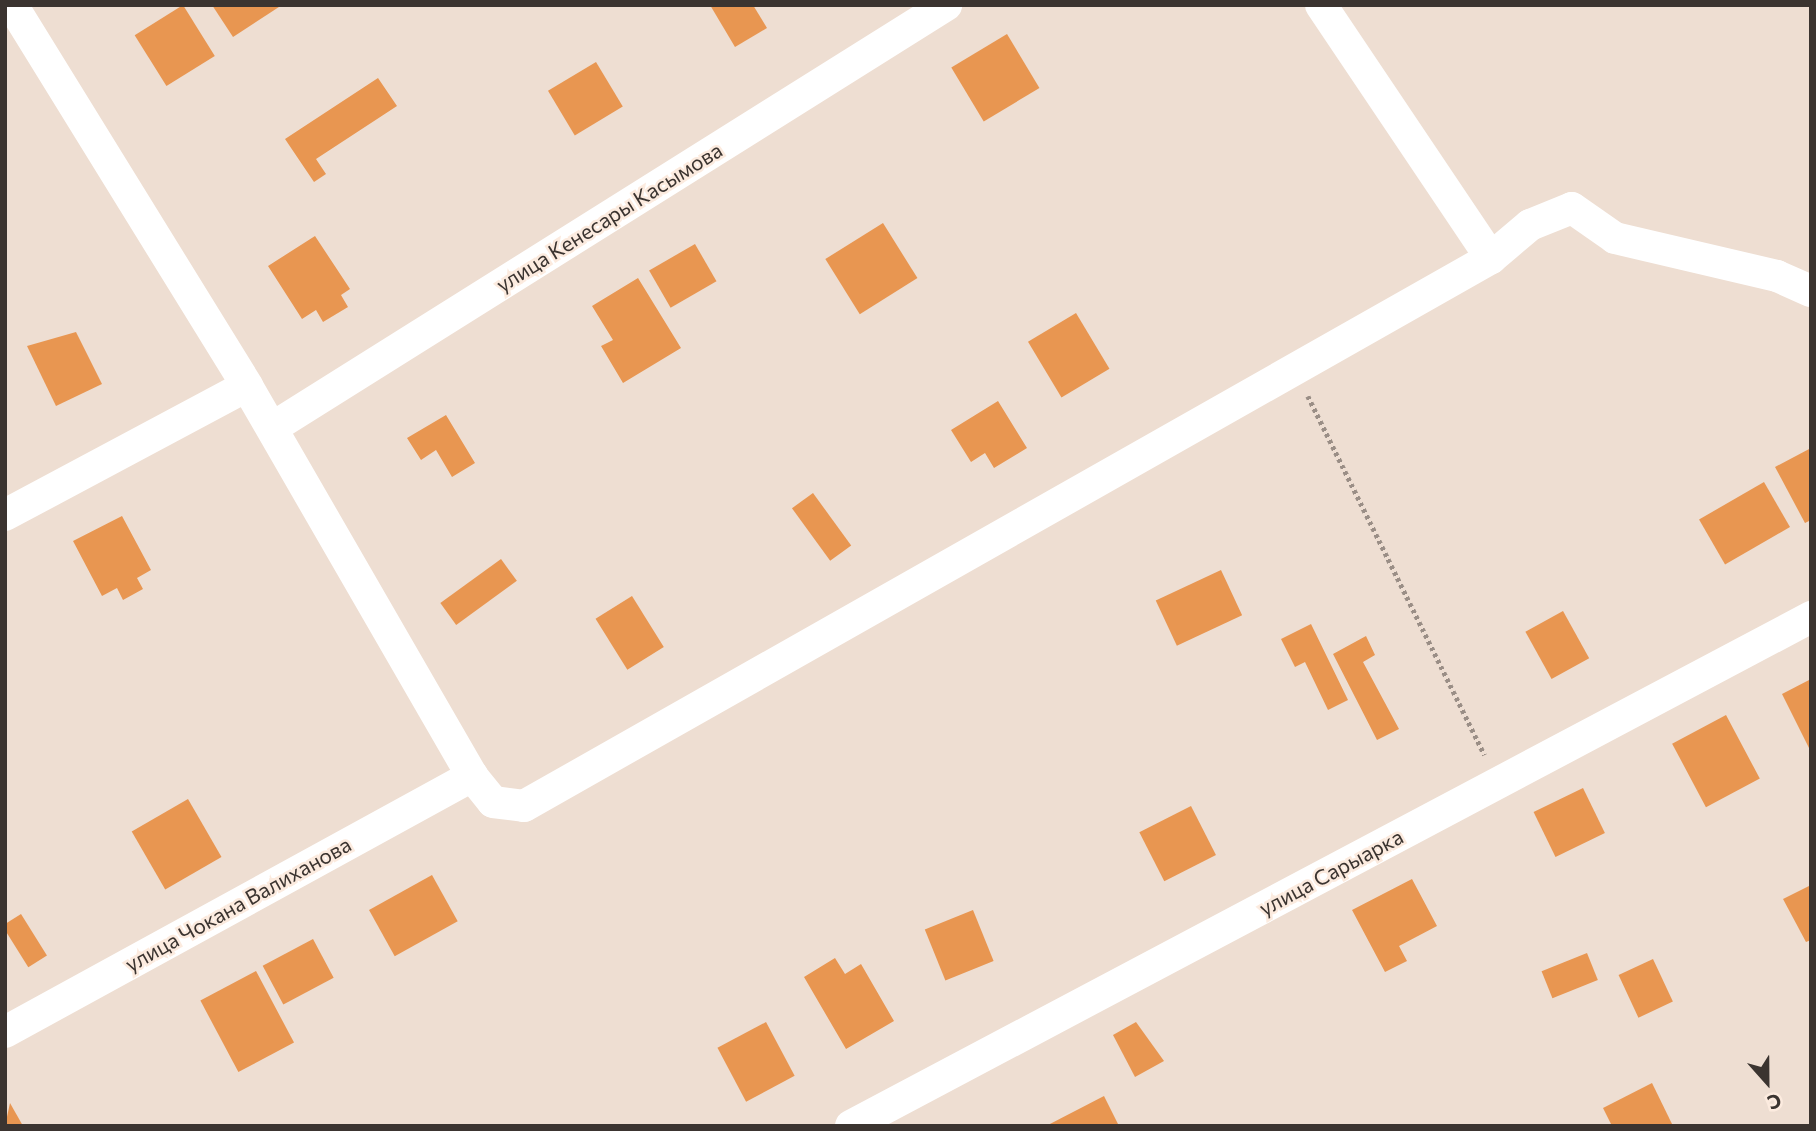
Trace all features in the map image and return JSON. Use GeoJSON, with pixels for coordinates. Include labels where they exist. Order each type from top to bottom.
{"type":"FeatureCollection","features":[{"type":"Feature","properties":{"kind":"street","name":"улица Кенесары Касымова"},"geometry":{"type":"LineString","coordinates":[[272,428],[946,5]]}},
{"type":"Feature","properties":{"kind":"street"},"geometry":{"type":"LineString","coordinates":[[1321,5],[1492,258]]}},
{"type":"Feature","properties":{"kind":"street"},"geometry":{"type":"LineString","coordinates":[[26,10],[272,428],[472,776],[493,802],[524,806],[1492,258],[1530,225],[1573,208],[1615,238],[1777,276],[1811,291]]}},
{"type":"Feature","properties":{"kind":"street"},"geometry":{"type":"LineString","coordinates":[[5,515],[247,386]]}},
{"type":"Feature","properties":{"kind":"street","name":"улица Сарыарка"},"geometry":{"type":"LineString","coordinates":[[851,1126],[1811,617]]}},
{"type":"Feature","properties":{"kind":"street","name":"улица Чокана Валиханова"},"geometry":{"type":"LineString","coordinates":[[5,1032],[472,776]]}},
{"type":"Feature","properties":{"kind":"path"},"geometry":{"type":"LineString","coordinates":[[1295,369],[1499,784]]}},
{"type":"Feature","properties":{"kind":"building"},"geometry":{"type":"Polygon","coordinates":[[[183,5],[215,56],[166,86],[135,35],[183,5]]]}},
{"type":"Feature","properties":{"kind":"building"},"geometry":{"type":"Polygon","coordinates":[[[212,5],[282,5],[233,37],[212,5]]]}},
{"type":"Feature","properties":{"kind":"building"},"geometry":{"type":"Polygon","coordinates":[[[710,5],[753,5],[767,28],[735,47],[710,5]]]}},
{"type":"Feature","properties":{"kind":"building"},"geometry":{"type":"Polygon","coordinates":[[[1007,34],[1039,88],[984,121],[951,67],[1007,34]]]}},
{"type":"Feature","properties":{"kind":"building"},"geometry":{"type":"Polygon","coordinates":[[[596,62],[623,107],[575,135],[548,91],[596,62]]]}},
{"type":"Feature","properties":{"kind":"building"},"geometry":{"type":"Polygon","coordinates":[[[378,78],[397,106],[316,159],[326,174],[314,182],[285,139],[378,78]]]}},
{"type":"Feature","properties":{"kind":"building"},"geometry":{"type":"Polygon","coordinates":[[[883,223],[917,278],[860,314],[825,259],[883,223]]]}},
{"type":"Feature","properties":{"kind":"building"},"geometry":{"type":"Polygon","coordinates":[[[315,236],[350,289],[341,295],[348,307],[323,322],[316,310],[302,319],[268,266],[315,236]]]}},
{"type":"Feature","properties":{"kind":"building"},"geometry":{"type":"Polygon","coordinates":[[[695,244],[716,281],[671,308],[649,270],[695,244]]]}},
{"type":"Feature","properties":{"kind":"building"},"geometry":{"type":"Polygon","coordinates":[[[638,278],[681,348],[623,383],[601,346],[613,340],[592,306],[638,278]]]}},
{"type":"Feature","properties":{"kind":"building"},"geometry":{"type":"Polygon","coordinates":[[[1076,313],[1109,369],[1061,398],[1028,342],[1076,313]]]}},
{"type":"Feature","properties":{"kind":"building"},"geometry":{"type":"Polygon","coordinates":[[[76,332],[102,384],[56,406],[27,346],[76,332]]]}},
{"type":"Feature","properties":{"kind":"building"},"geometry":{"type":"Polygon","coordinates":[[[998,401],[1027,448],[994,468],[985,453],[971,462],[951,430],[998,401]]]}},
{"type":"Feature","properties":{"kind":"building"},"geometry":{"type":"Polygon","coordinates":[[[446,415],[475,463],[452,477],[436,450],[421,460],[407,438],[446,415]]]}},
{"type":"Feature","properties":{"kind":"building"},"geometry":{"type":"Polygon","coordinates":[[[1811,448],[1811,520],[1805,523],[1775,467],[1811,448]]]}},
{"type":"Feature","properties":{"kind":"building"},"geometry":{"type":"Polygon","coordinates":[[[1764,482],[1790,527],[1725,565],[1699,520],[1764,482]]]}},
{"type":"Feature","properties":{"kind":"building"},"geometry":{"type":"Polygon","coordinates":[[[813,493],[851,546],[830,561],[792,508],[813,493]]]}},
{"type":"Feature","properties":{"kind":"building"},"geometry":{"type":"Polygon","coordinates":[[[122,516],[151,570],[137,578],[143,589],[123,600],[117,588],[102,596],[73,541],[122,516]]]}},
{"type":"Feature","properties":{"kind":"building"},"geometry":{"type":"Polygon","coordinates":[[[501,559],[517,581],[456,625],[440,603],[501,559]]]}},
{"type":"Feature","properties":{"kind":"building"},"geometry":{"type":"Polygon","coordinates":[[[1221,570],[1242,615],[1177,646],[1156,600],[1221,570]]]}},
{"type":"Feature","properties":{"kind":"building"},"geometry":{"type":"Polygon","coordinates":[[[632,596],[664,647],[627,670],[596,619],[632,596]]]}},
{"type":"Feature","properties":{"kind":"building"},"geometry":{"type":"Polygon","coordinates":[[[1563,611],[1589,658],[1552,679],[1525,632],[1563,611]]]}},
{"type":"Feature","properties":{"kind":"building"},"geometry":{"type":"Polygon","coordinates":[[[1311,624],[1348,700],[1328,710],[1305,662],[1295,667],[1281,639],[1311,624]]]}},
{"type":"Feature","properties":{"kind":"building"},"geometry":{"type":"Polygon","coordinates":[[[1366,636],[1375,655],[1363,662],[1399,729],[1377,740],[1333,654],[1366,636]]]}},
{"type":"Feature","properties":{"kind":"building"},"geometry":{"type":"Polygon","coordinates":[[[1811,679],[1811,752],[1782,694],[1811,679]]]}},
{"type":"Feature","properties":{"kind":"building"},"geometry":{"type":"Polygon","coordinates":[[[1726,715],[1760,779],[1706,807],[1672,744],[1726,715]]]}},
{"type":"Feature","properties":{"kind":"building"},"geometry":{"type":"Polygon","coordinates":[[[1583,788],[1605,833],[1555,857],[1534,812],[1583,788]]]}},
{"type":"Feature","properties":{"kind":"building"},"geometry":{"type":"Polygon","coordinates":[[[188,799],[222,857],[165,890],[132,832],[188,799]]]}},
{"type":"Feature","properties":{"kind":"building"},"geometry":{"type":"Polygon","coordinates":[[[1191,806],[1216,855],[1164,881],[1139,832],[1191,806]]]}},
{"type":"Feature","properties":{"kind":"building"},"geometry":{"type":"Polygon","coordinates":[[[432,875],[458,921],[395,956],[369,910],[432,875]]]}},
{"type":"Feature","properties":{"kind":"building"},"geometry":{"type":"Polygon","coordinates":[[[1412,879],[1437,926],[1399,946],[1407,961],[1385,972],[1352,910],[1412,879]]]}},
{"type":"Feature","properties":{"kind":"building"},"geometry":{"type":"Polygon","coordinates":[[[1811,885],[1811,940],[1806,942],[1783,899],[1811,885]]]}},
{"type":"Feature","properties":{"kind":"building"},"geometry":{"type":"Polygon","coordinates":[[[973,910],[994,961],[945,980],[925,929],[973,910]]]}},
{"type":"Feature","properties":{"kind":"building"},"geometry":{"type":"Polygon","coordinates":[[[21,914],[47,956],[28,967],[5,930],[5,924],[21,914]]]}},
{"type":"Feature","properties":{"kind":"building"},"geometry":{"type":"Polygon","coordinates":[[[313,939],[334,978],[283,1005],[263,966],[313,939]]]}},
{"type":"Feature","properties":{"kind":"building"},"geometry":{"type":"Polygon","coordinates":[[[1587,953],[1598,980],[1552,998],[1542,971],[1587,953]]]}},
{"type":"Feature","properties":{"kind":"building"},"geometry":{"type":"Polygon","coordinates":[[[835,958],[845,974],[861,964],[894,1021],[846,1049],[804,977],[835,958]]]}},
{"type":"Feature","properties":{"kind":"building"},"geometry":{"type":"Polygon","coordinates":[[[1653,959],[1673,1002],[1638,1018],[1619,975],[1653,959]]]}},
{"type":"Feature","properties":{"kind":"building"},"geometry":{"type":"Polygon","coordinates":[[[256,971],[294,1043],[238,1072],[200,1001],[256,971]]]}},
{"type":"Feature","properties":{"kind":"building"},"geometry":{"type":"Polygon","coordinates":[[[766,1022],[795,1076],[746,1102],[717,1048],[766,1022]]]}},
{"type":"Feature","properties":{"kind":"building"},"geometry":{"type":"Polygon","coordinates":[[[1136,1022],[1164,1061],[1135,1077],[1113,1035],[1136,1022]]]}},
{"type":"Feature","properties":{"kind":"building"},"geometry":{"type":"Polygon","coordinates":[[[1652,1083],[1673,1126],[1612,1126],[1603,1108],[1652,1083]]]}},
{"type":"Feature","properties":{"kind":"building"},"geometry":{"type":"Polygon","coordinates":[[[1104,1096],[1119,1126],[1046,1126],[1104,1096]]]}},
{"type":"Feature","properties":{"kind":"building"},"geometry":{"type":"Polygon","coordinates":[[[10,1103],[23,1126],[5,1126],[10,1103]]]}}]}
